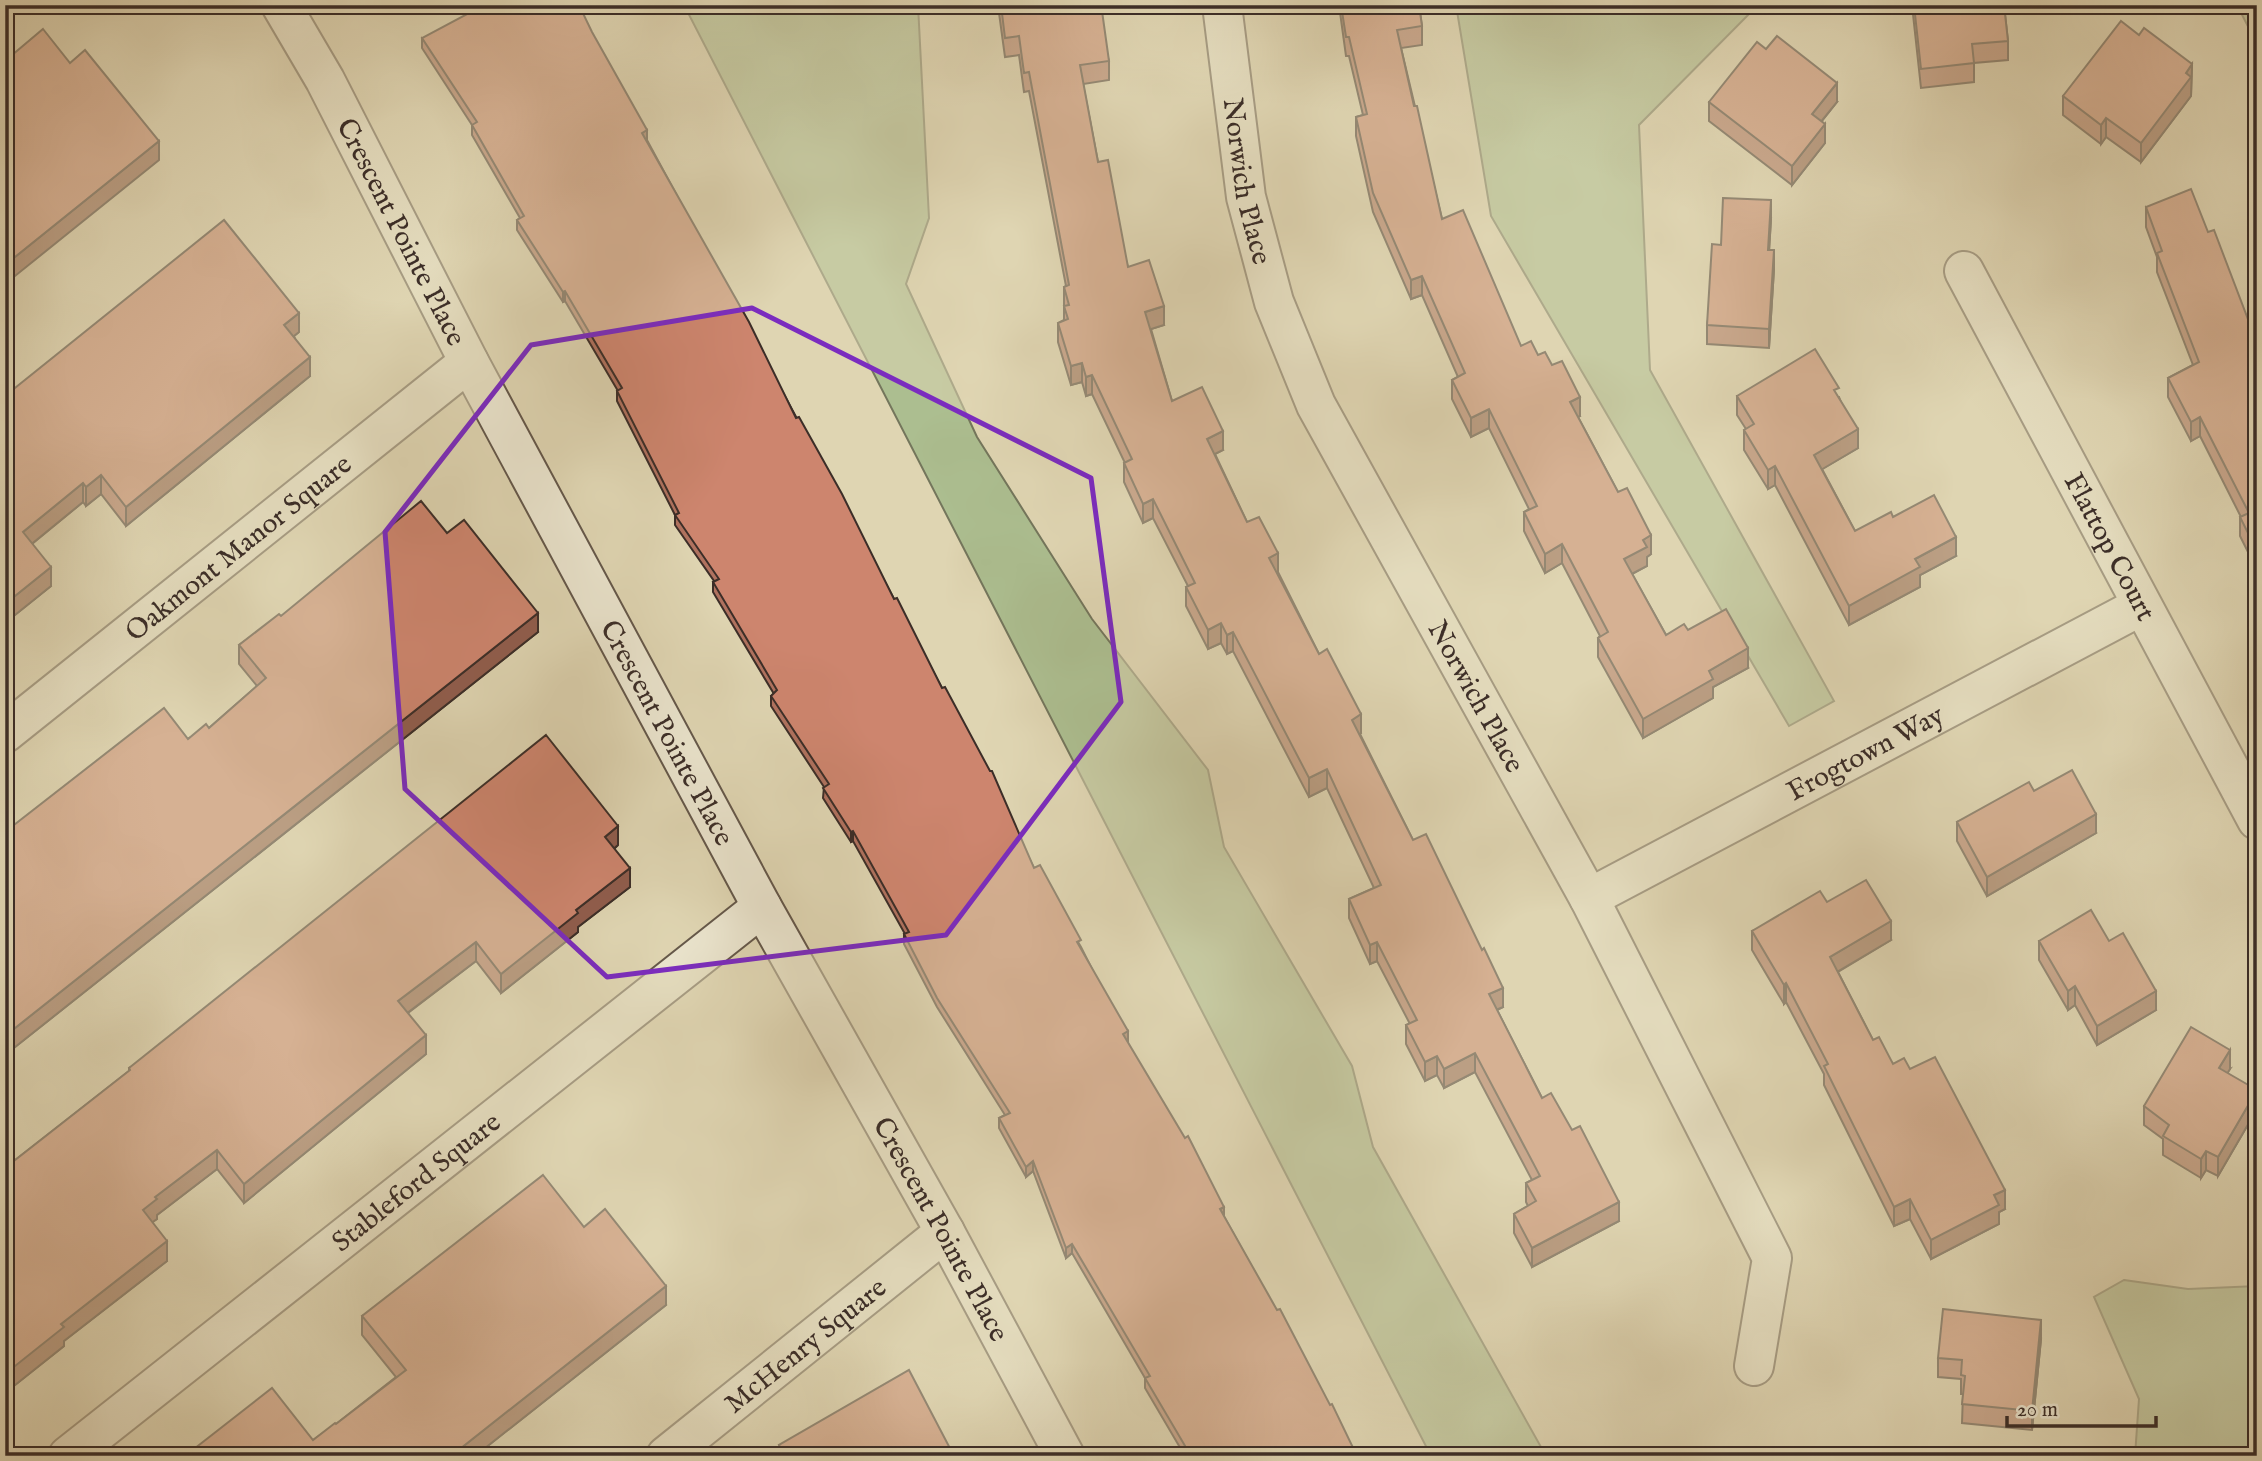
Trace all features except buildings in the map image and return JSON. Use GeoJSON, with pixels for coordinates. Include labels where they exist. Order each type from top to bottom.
{"type":"FeatureCollection","features":[{"type":"Feature","properties":{"kind":"street","name":"Crescent Pointe Place"},"geometry":{"type":"LineString","coordinates":[[281,5],[325,80],[469,362],[762,908],[945,1232],[1065,1456]]}},
{"type":"Feature","properties":{"kind":"street","name":"Norwich Place"},"geometry":{"type":"LineString","coordinates":[[1222,5],[1246,197],[1274,302],[1284,328],[1316,405],[1589,898],[1772,1258],[1754,1366]]}},
{"type":"Feature","properties":{"kind":"street","name":"Flattop Court"},"geometry":{"type":"LineString","coordinates":[[1964,271],[2257,820]]}},
{"type":"Feature","properties":{"kind":"street","name":"Oakmont Manor Square"},"geometry":{"type":"LineString","coordinates":[[5,733],[469,362]]}},
{"type":"Feature","properties":{"kind":"street","name":"Frogtown Way"},"geometry":{"type":"LineString","coordinates":[[1589,898],[2141,606]]}},
{"type":"Feature","properties":{"kind":"street","name":"Stableford Square"},"geometry":{"type":"LineString","coordinates":[[68,1456],[762,908]]}},
{"type":"Feature","properties":{"kind":"street","name":"McHenry Square"},"geometry":{"type":"LineString","coordinates":[[666,1456],[945,1232]]}},
{"type":"Feature","properties":{"kind":"highlighted area"},"geometry":{"type":"Polygon","coordinates":[[[752,308],[1091,478],[1121,702],[946,935],[607,977],[405,789],[385,532],[531,345],[752,308]]]}},
{"type":"Feature","properties":{"kind":"green space"},"geometry":{"type":"Polygon","coordinates":[[[684,5],[918,5],[929,218],[906,284],[977,437],[1092,619],[1208,770],[1224,847],[1352,1066],[1373,1147],[1546,1456],[1431,1456],[684,5]]]}},
{"type":"Feature","properties":{"kind":"green space"},"geometry":{"type":"Polygon","coordinates":[[[1456,5],[1758,5],[1639,125],[1650,370],[1834,701],[1789,726],[1491,216],[1456,5]]]}},
{"type":"Feature","properties":{"kind":"green space"},"geometry":{"type":"Polygon","coordinates":[[[2237,5],[2257,5],[2257,44],[2237,5]]]}},
{"type":"Feature","properties":{"kind":"green space"},"geometry":{"type":"Polygon","coordinates":[[[2124,1280],[2188,1289],[2257,1286],[2257,1456],[2135,1456],[2139,1399],[2094,1297],[2124,1280]]]}}]}
